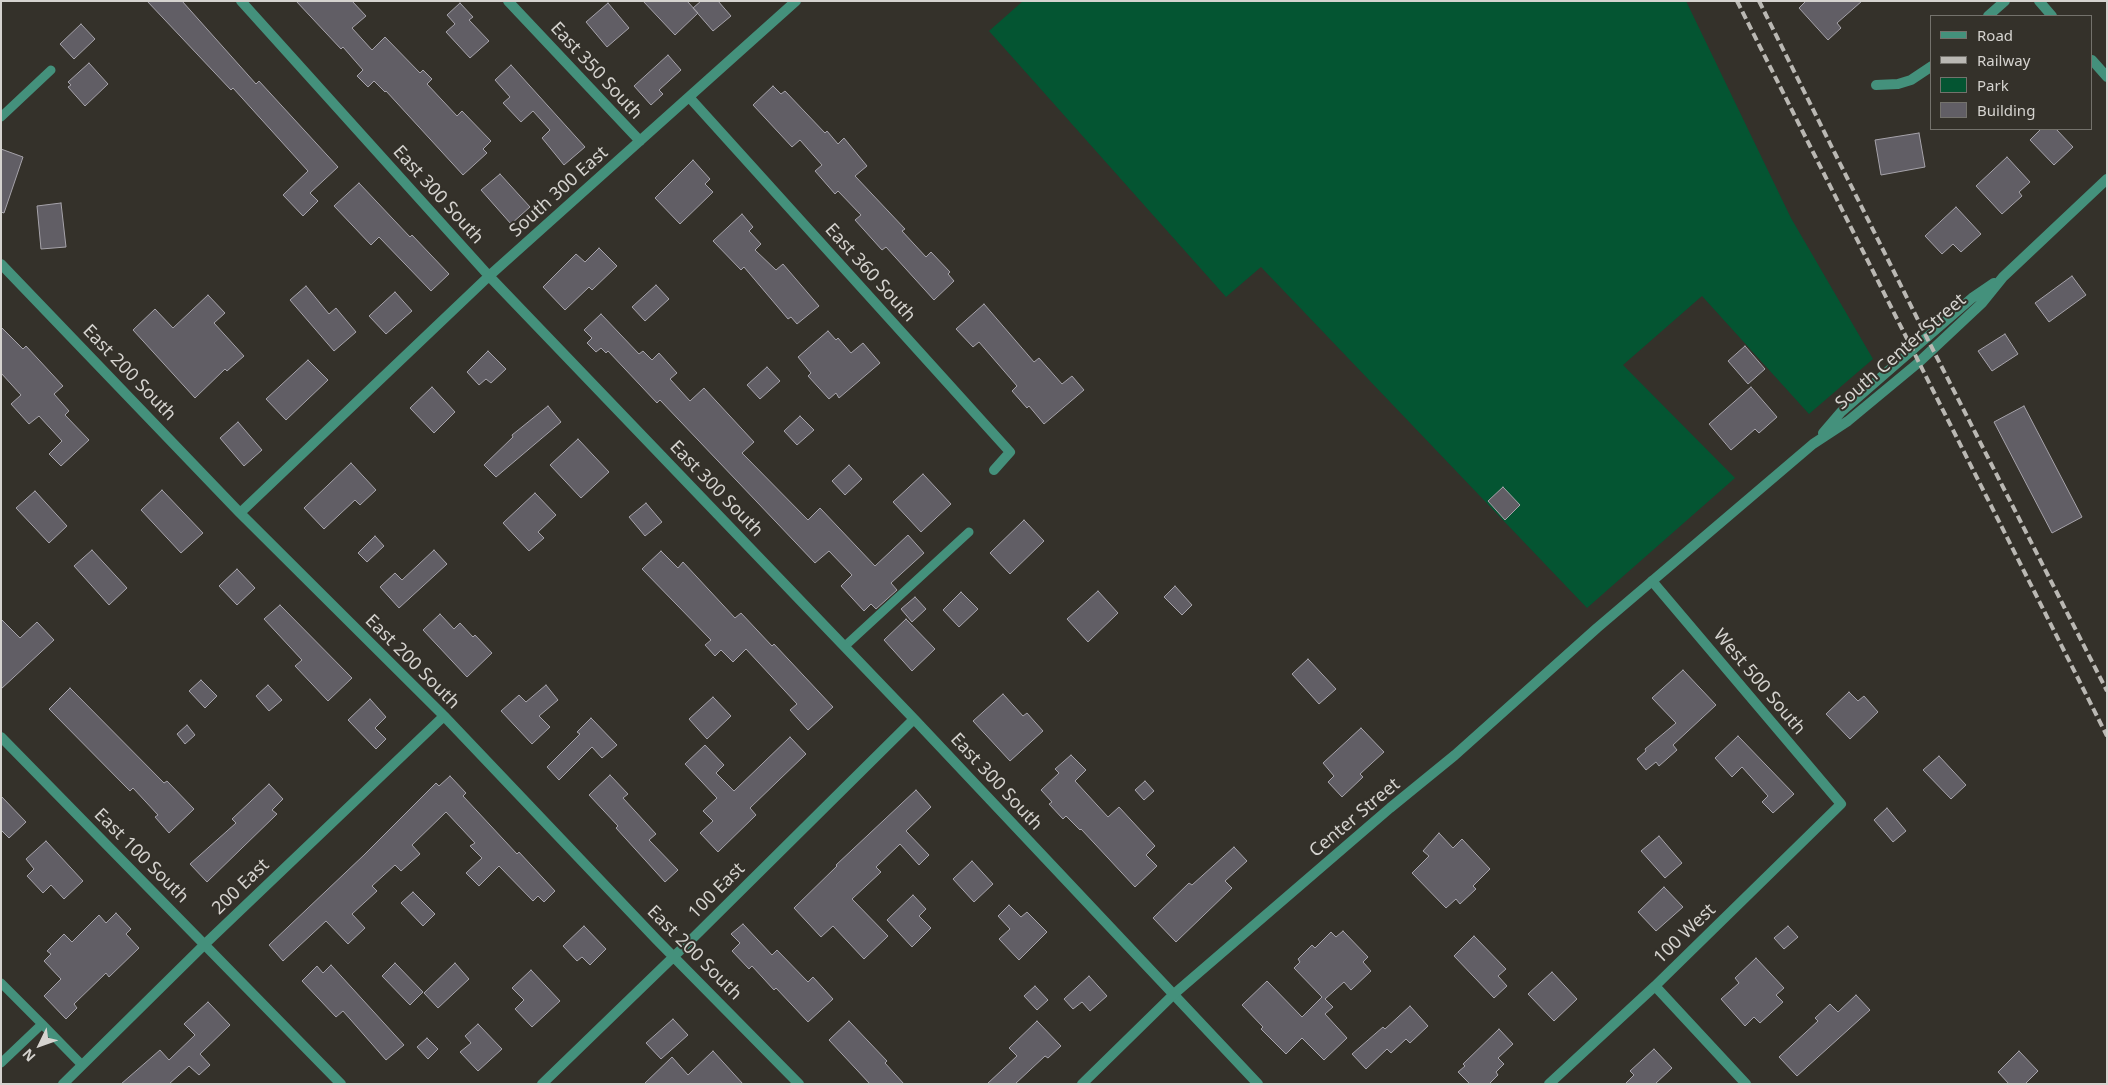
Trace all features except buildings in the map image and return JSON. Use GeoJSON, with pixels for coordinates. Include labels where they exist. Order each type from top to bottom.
{"type":"FeatureCollection","features":[{"type":"Feature","properties":{"kind":"street","name":"East 300 South"},"geometry":{"type":"LineString","coordinates":[[241,1],[489,276],[845,646],[1258,1084]]}},
{"type":"Feature","properties":{"kind":"street","name":"East 350 South"},"geometry":{"type":"LineString","coordinates":[[508,1],[640,141]]}},
{"type":"Feature","properties":{"kind":"street","name":"South 300 East"},"geometry":{"type":"LineString","coordinates":[[240,513],[489,276],[796,1]]}},
{"type":"Feature","properties":{"kind":"street"},"geometry":{"type":"LineString","coordinates":[[1989,15],[2005,1]]}},
{"type":"Feature","properties":{"kind":"street"},"geometry":{"type":"LineString","coordinates":[[2039,1],[2051,15]]}},
{"type":"Feature","properties":{"kind":"street"},"geometry":{"type":"LineString","coordinates":[[2093,61],[2107,77]]}},
{"type":"Feature","properties":{"kind":"street"},"geometry":{"type":"LineString","coordinates":[[1876,85],[1898,84],[1911,80],[1930,67]]}},
{"type":"Feature","properties":{"kind":"street","name":"East 360 South"},"geometry":{"type":"LineString","coordinates":[[689,97],[1010,452],[994,470]]}},
{"type":"Feature","properties":{"kind":"street","name":"South Center Street"},"geometry":{"type":"LineString","coordinates":[[1652,581],[1813,444],[1840,412],[1972,298],[2003,277],[2107,179]]}},
{"type":"Feature","properties":{"kind":"street","name":"East 200 South"},"geometry":{"type":"LineString","coordinates":[[1,264],[240,513],[444,716],[674,956],[800,1084]]}},
{"type":"Feature","properties":{"kind":"street","name":"West 500 South"},"geometry":{"type":"LineString","coordinates":[[1652,581],[1841,804]]}},
{"type":"Feature","properties":{"kind":"street","name":"Center Street"},"geometry":{"type":"LineString","coordinates":[[1082,1084],[1174,994],[1390,808],[1455,756],[1652,581]]}},
{"type":"Feature","properties":{"kind":"street","name":"200 East"},"geometry":{"type":"LineString","coordinates":[[63,1084],[204,944],[444,716]]}},
{"type":"Feature","properties":{"kind":"street","name":"100 East"},"geometry":{"type":"LineString","coordinates":[[542,1084],[914,719]]}},
{"type":"Feature","properties":{"kind":"street","name":"East 100 South"},"geometry":{"type":"LineString","coordinates":[[2,739],[341,1084]]}},
{"type":"Feature","properties":{"kind":"street","name":"100 West"},"geometry":{"type":"LineString","coordinates":[[1549,1084],[1655,986],[1841,804]]}},
{"type":"Feature","properties":{"kind":"street"},"geometry":{"type":"LineString","coordinates":[[1655,986],[1746,1084]]}},
{"type":"Feature","properties":{"kind":"lane"},"geometry":{"type":"LineString","coordinates":[[1,116],[51,70]]}},
{"type":"Feature","properties":{"kind":"lane"},"geometry":{"type":"LineString","coordinates":[[845,646],[969,532]]}},
{"type":"Feature","properties":{"kind":"lane"},"geometry":{"type":"LineString","coordinates":[[1,983],[82,1065]]}},
{"type":"Feature","properties":{"kind":"lane"},"geometry":{"type":"LineString","coordinates":[[1,1063],[42,1024]]}},
{"type":"Feature","properties":{"kind":"green space"},"geometry":{"type":"Polygon","coordinates":[[[1023,1],[1686,1],[1791,218],[1873,359],[1809,414],[1702,296],[1623,365],[1735,478],[1587,608],[1261,267],[1226,297],[989,31],[1023,1]]]}},
{"type":"Feature","properties":{"kind":"railway"},"geometry":{"type":"LineString","coordinates":[[1737,1],[2107,736]]}},
{"type":"Feature","properties":{"kind":"railway"},"geometry":{"type":"LineString","coordinates":[[1759,1],[1927,338],[2107,691]]}}]}
